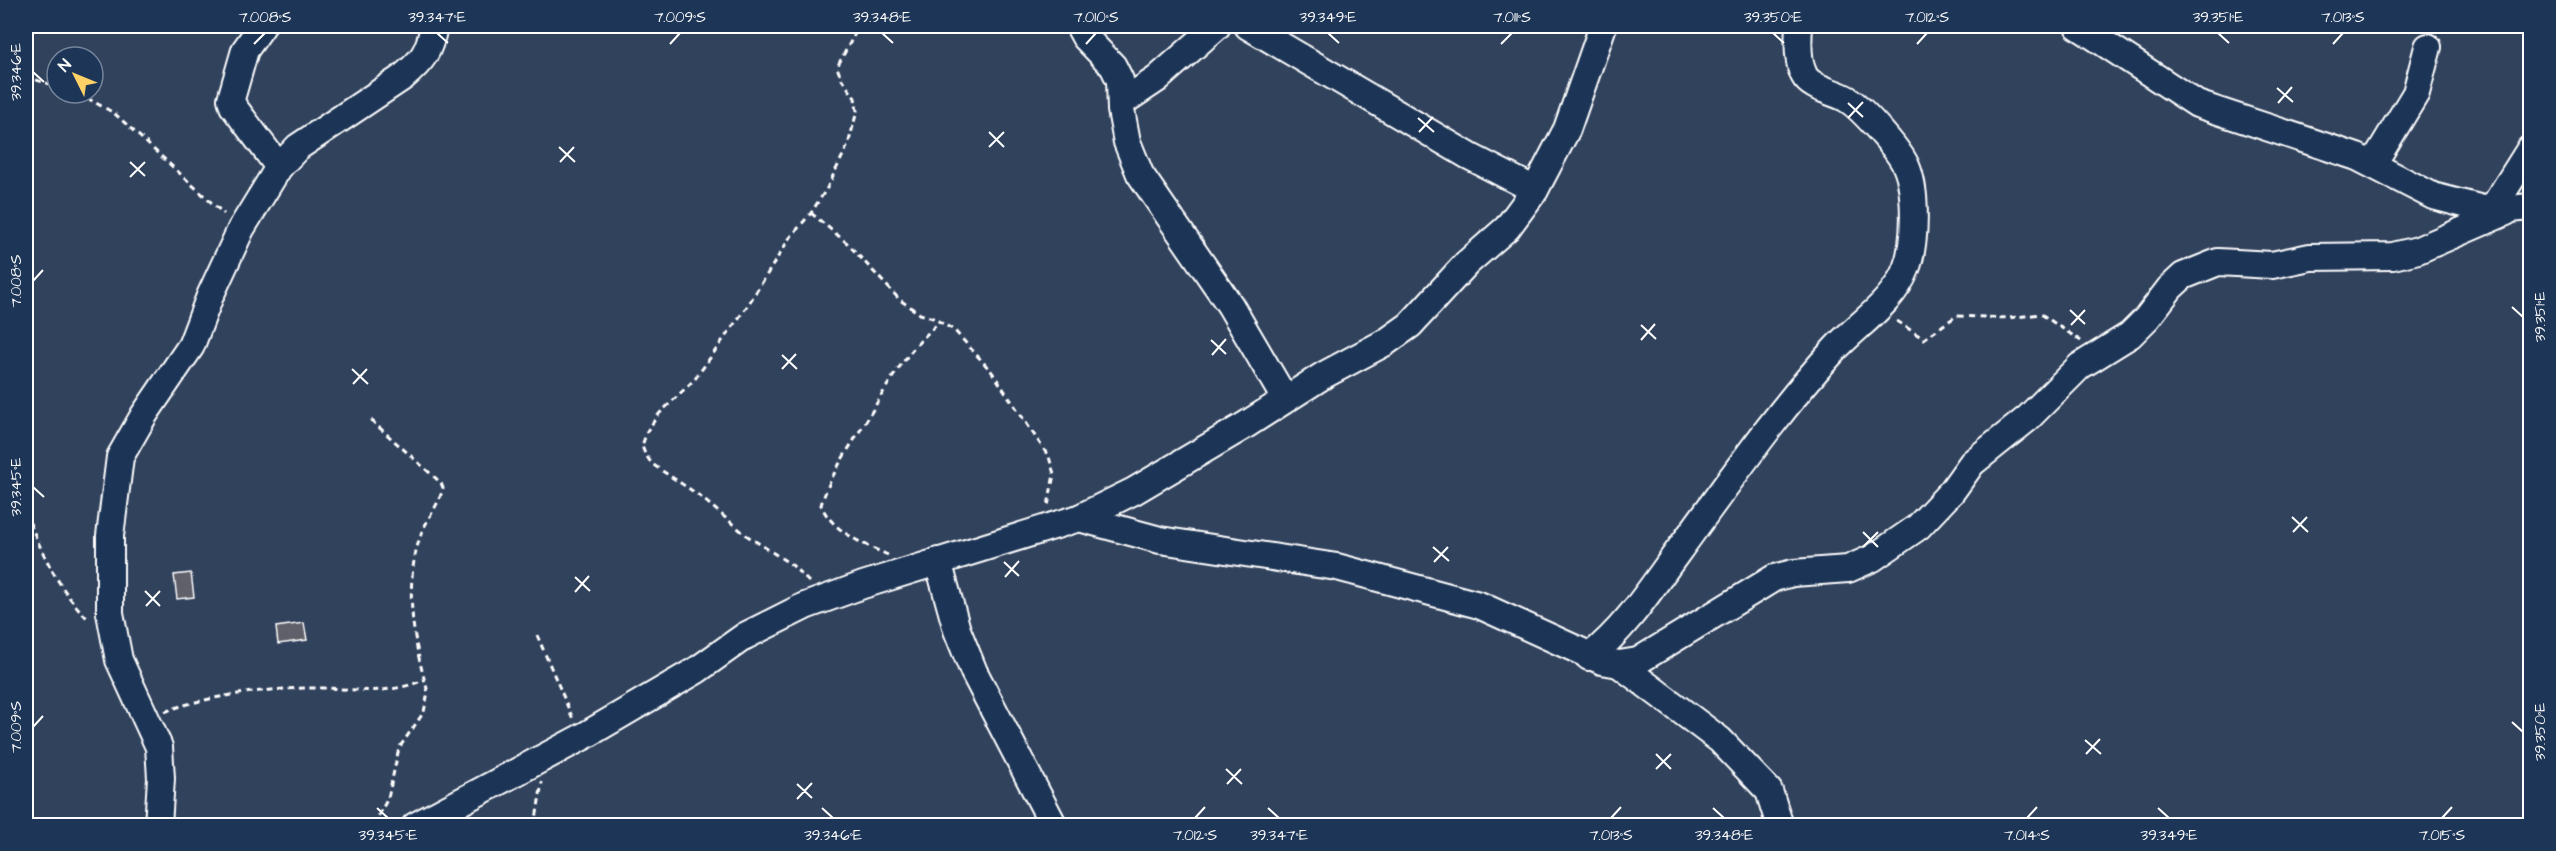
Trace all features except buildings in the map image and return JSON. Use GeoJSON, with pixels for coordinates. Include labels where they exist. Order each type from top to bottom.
{"type":"FeatureCollection","features":[{"type":"Feature","properties":{"kind":"street"},"geometry":{"type":"LineString","coordinates":[[262,26],[245,50],[231,99],[233,106],[279,167]]}},
{"type":"Feature","properties":{"kind":"street"},"geometry":{"type":"LineString","coordinates":[[158,825],[161,754],[119,660],[110,613],[108,568],[120,457],[144,415],[191,346],[210,296],[241,229],[279,167],[298,147],[418,65],[426,55],[434,26]]}},
{"type":"Feature","properties":{"kind":"street"},"geometry":{"type":"LineString","coordinates":[[1079,26],[1085,37],[1117,73],[1120,80],[1121,103],[1128,142],[1140,174],[1230,305],[1284,399]]}},
{"type":"Feature","properties":{"kind":"street"},"geometry":{"type":"LineString","coordinates":[[1121,103],[1157,79],[1217,26]]}},
{"type":"Feature","properties":{"kind":"street"},"geometry":{"type":"LineString","coordinates":[[1248,26],[1469,156],[1535,190]]}},
{"type":"Feature","properties":{"kind":"street"},"geometry":{"type":"LineString","coordinates":[[416,825],[580,738],[697,670],[745,636],[823,600],[938,561],[1079,518],[1134,492],[1244,426],[1284,399],[1386,342],[1410,325],[1467,263],[1507,228],[1535,190],[1567,129],[1602,26]]}},
{"type":"Feature","properties":{"kind":"street"},"geometry":{"type":"LineString","coordinates":[[1590,657],[1612,639],[1642,603],[1761,438],[1805,382],[1896,287],[1906,269],[1912,243],[1912,188],[1906,166],[1862,111],[1847,99],[1810,82],[1804,75],[1798,38],[1799,26]]}},
{"type":"Feature","properties":{"kind":"street"},"geometry":{"type":"LineString","coordinates":[[2078,26],[2188,100],[2373,164],[2433,196],[2498,212]]}},
{"type":"Feature","properties":{"kind":"street"},"geometry":{"type":"LineString","coordinates":[[2373,164],[2413,100],[2428,46]]}},
{"type":"Feature","properties":{"kind":"street"},"geometry":{"type":"LineString","coordinates":[[2498,212],[2530,149]]}},
{"type":"Feature","properties":{"kind":"street"},"geometry":{"type":"LineString","coordinates":[[1079,518],[1160,540],[1337,567],[1479,605],[1590,657],[1618,664],[1638,661],[1783,574],[1848,569],[1874,558],[1894,545],[1932,516],[1972,463],[2028,418],[2079,366],[2135,331],[2178,281],[2211,263],[2272,265],[2310,257],[2405,254],[2498,212],[2530,207]]}},
{"type":"Feature","properties":{"kind":"street"},"geometry":{"type":"LineString","coordinates":[[938,561],[957,630],[974,672],[1053,825]]}},
{"type":"Feature","properties":{"kind":"street"},"geometry":{"type":"LineString","coordinates":[[1618,664],[1720,740],[1769,791],[1780,825]]}},
{"type":"Feature","properties":{"kind":"path"},"geometry":{"type":"LineString","coordinates":[[823,600],[792,566],[746,535],[697,494],[652,464],[642,446],[647,431],[653,423],[695,378],[748,305],[789,238],[811,213],[838,166],[855,123],[856,103],[837,67],[859,26]]}},
{"type":"Feature","properties":{"kind":"path"},"geometry":{"type":"LineString","coordinates":[[26,77],[45,83]]}},
{"type":"Feature","properties":{"kind":"path"},"geometry":{"type":"LineString","coordinates":[[100,105],[114,113],[241,229]]}},
{"type":"Feature","properties":{"kind":"path"},"geometry":{"type":"LineString","coordinates":[[811,213],[847,243],[900,300],[920,314],[940,321],[962,337],[992,372],[1049,457],[1054,474],[1046,512],[1034,531]]}},
{"type":"Feature","properties":{"kind":"path"},"geometry":{"type":"LineString","coordinates":[[1879,306],[1913,334],[1924,339],[1956,316],[2009,318],[2041,314],[2100,354]]}},
{"type":"Feature","properties":{"kind":"path"},"geometry":{"type":"LineString","coordinates":[[892,557],[848,535],[826,515],[822,505],[843,457],[894,371],[915,345],[940,321]]}},
{"type":"Feature","properties":{"kind":"path"},"geometry":{"type":"LineString","coordinates":[[371,420],[441,483],[443,488],[423,530],[412,580],[412,611],[428,692],[427,704],[399,747],[388,798],[373,825]]}},
{"type":"Feature","properties":{"kind":"path"},"geometry":{"type":"LineString","coordinates":[[26,513],[53,574],[75,606],[114,643]]}},
{"type":"Feature","properties":{"kind":"path"},"geometry":{"type":"LineString","coordinates":[[537,635],[580,738]]}},
{"type":"Feature","properties":{"kind":"path"},"geometry":{"type":"LineString","coordinates":[[147,721],[177,707],[199,701],[310,688],[382,691],[398,689],[424,680]]}},
{"type":"Feature","properties":{"kind":"path"},"geometry":{"type":"LineString","coordinates":[[535,825],[546,756]]}}]}
